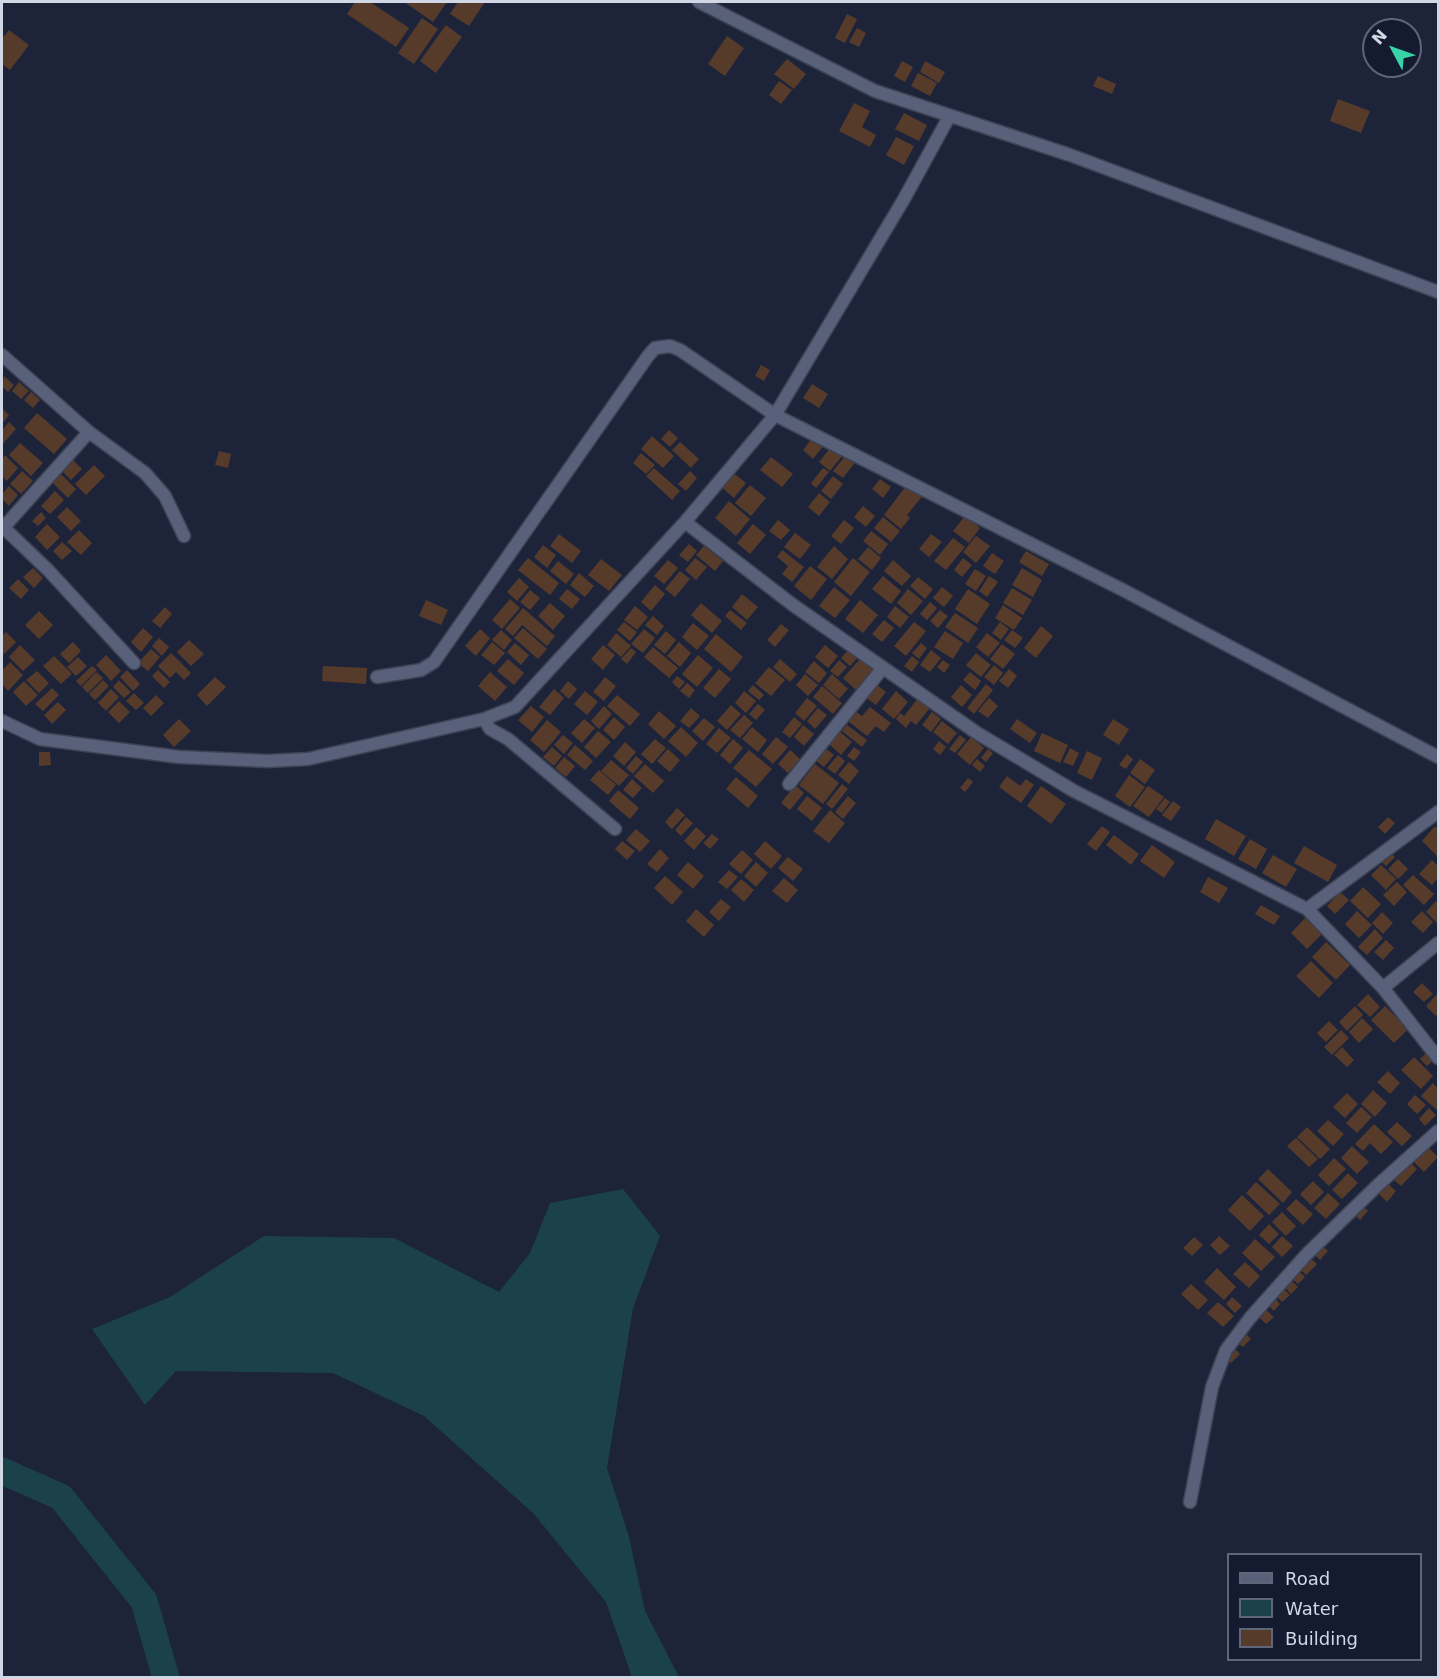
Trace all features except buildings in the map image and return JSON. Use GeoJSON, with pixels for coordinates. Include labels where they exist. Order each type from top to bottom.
{"type":"FeatureCollection","features":[{"type":"Feature","properties":{"kind":"street"},"geometry":{"type":"LineString","coordinates":[[699,2],[875,91],[1070,155],[1438,292]]}},
{"type":"Feature","properties":{"kind":"street"},"geometry":{"type":"LineString","coordinates":[[2,721],[40,740],[179,757],[268,761],[308,759],[484,719],[515,707],[685,522],[776,412],[904,199],[949,117]]}},
{"type":"Feature","properties":{"kind":"street"},"geometry":{"type":"LineString","coordinates":[[377,677],[421,670],[440,655],[655,348],[670,346],[680,350],[776,412],[1125,591],[1438,757]]}},
{"type":"Feature","properties":{"kind":"street"},"geometry":{"type":"LineString","coordinates":[[2,356],[89,432],[145,473],[165,496],[184,536]]}},
{"type":"Feature","properties":{"kind":"street"},"geometry":{"type":"LineString","coordinates":[[89,432],[2,527],[48,570],[134,663]]}},
{"type":"Feature","properties":{"kind":"street"},"geometry":{"type":"LineString","coordinates":[[685,522],[882,669],[977,733],[1074,791],[1307,909],[1383,988],[1438,1058]]}},
{"type":"Feature","properties":{"kind":"street"},"geometry":{"type":"LineString","coordinates":[[789,784],[882,669]]}},
{"type":"Feature","properties":{"kind":"street"},"geometry":{"type":"LineString","coordinates":[[484,719],[490,729],[508,739],[615,829]]}},
{"type":"Feature","properties":{"kind":"street"},"geometry":{"type":"LineString","coordinates":[[1307,909],[1438,813]]}},
{"type":"Feature","properties":{"kind":"street"},"geometry":{"type":"LineString","coordinates":[[1383,988],[1438,943]]}},
{"type":"Feature","properties":{"kind":"street"},"geometry":{"type":"LineString","coordinates":[[1190,1502],[1212,1387],[1226,1350],[1268,1296],[1314,1246],[1438,1131]]}},
{"type":"Feature","properties":{"kind":"water"},"geometry":{"type":"Polygon","coordinates":[[[623,1189],[660,1236],[633,1308],[607,1468],[629,1537],[645,1611],[679,1677],[632,1677],[606,1602],[533,1513],[424,1416],[333,1373],[176,1371],[145,1405],[92,1329],[170,1297],[264,1236],[394,1238],[499,1292],[530,1253],[550,1203],[623,1189]]]}},
{"type":"Feature","properties":{"kind":"waterway"},"geometry":{"type":"LineString","coordinates":[[2,1471],[61,1497],[144,1601],[166,1678]]}}]}
